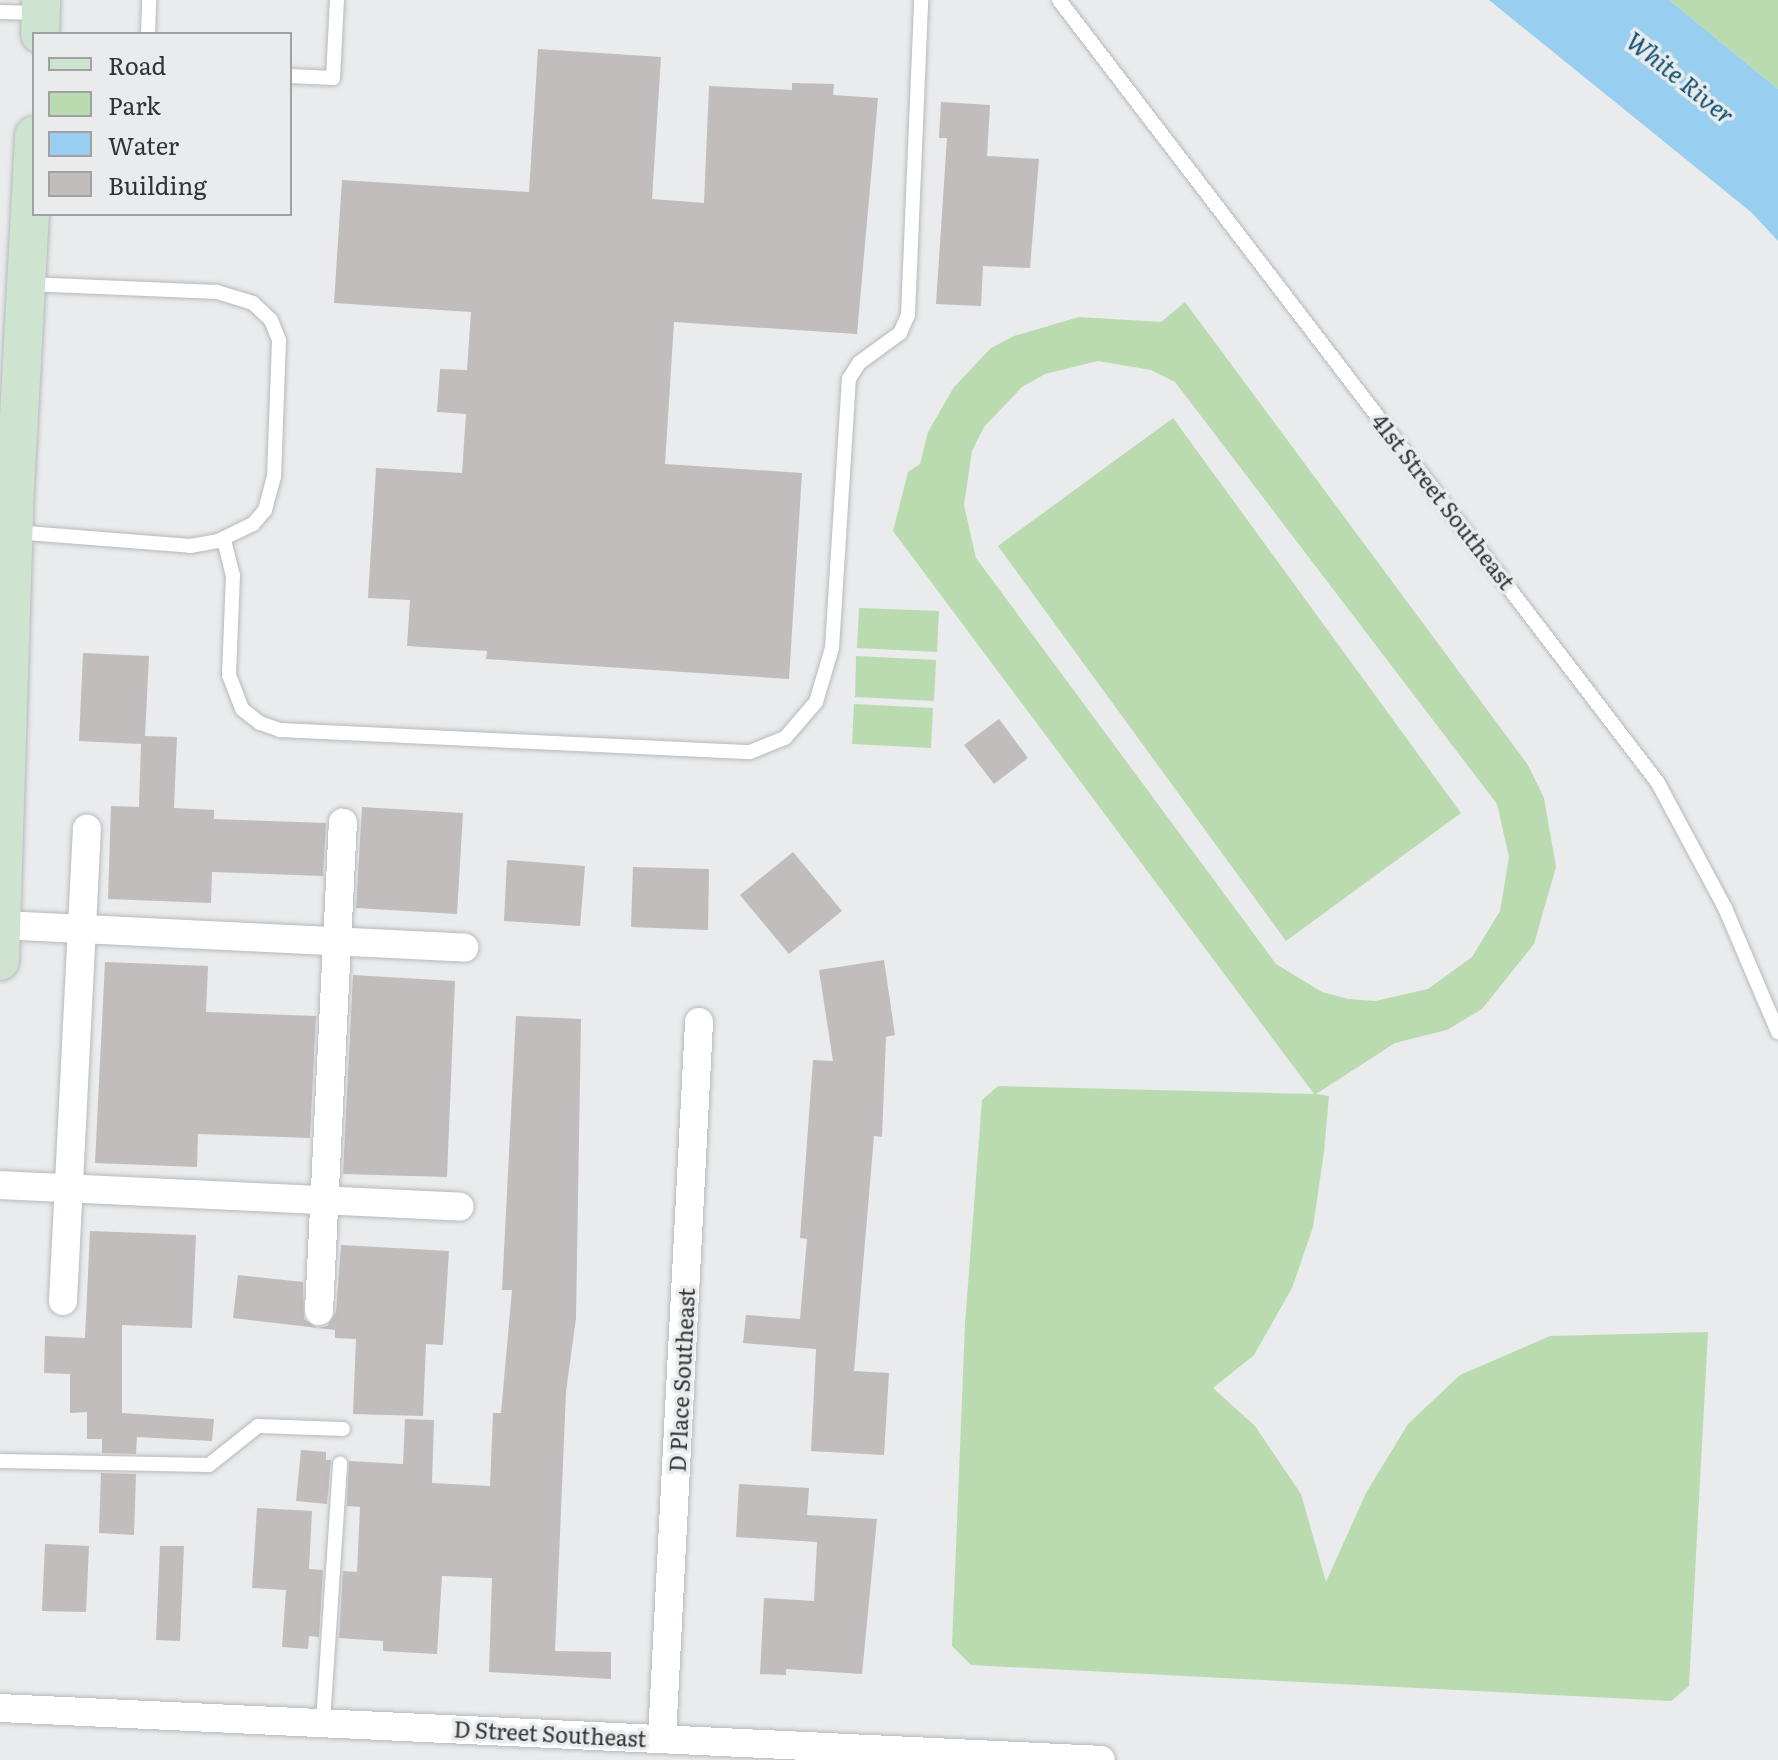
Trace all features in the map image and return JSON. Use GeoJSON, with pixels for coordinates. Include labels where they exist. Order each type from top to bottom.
{"type":"FeatureCollection","features":[{"type":"Feature","properties":{"kind":"street"},"geometry":{"type":"LineString","coordinates":[[32,173],[26,284],[9,450],[14,532],[3,800],[1,943],[81,929],[464,948]]}},
{"type":"Feature","properties":{"kind":"street"},"geometry":{"type":"LineString","coordinates":[[319,1311],[343,823]]}},
{"type":"Feature","properties":{"kind":"street"},"geometry":{"type":"LineString","coordinates":[[63,1301],[87,829]]}},
{"type":"Feature","properties":{"kind":"street","name":"D Place Southeast"},"geometry":{"type":"LineString","coordinates":[[662,1738],[699,1022]]}},
{"type":"Feature","properties":{"kind":"street"},"geometry":{"type":"LineString","coordinates":[[0,1185],[459,1207]]}},
{"type":"Feature","properties":{"kind":"street","name":"D Street Southeast"},"geometry":{"type":"LineString","coordinates":[[0,1708],[1101,1760]]}},
{"type":"Feature","properties":{"kind":"lane"},"geometry":{"type":"LineString","coordinates":[[148,32],[149,0]]}},
{"type":"Feature","properties":{"kind":"lane"},"geometry":{"type":"LineString","coordinates":[[292,76],[333,78],[337,0]]}},
{"type":"Feature","properties":{"kind":"lane"},"geometry":{"type":"LineString","coordinates":[[224,540],[233,575],[233,693],[242,709],[280,730],[750,752],[785,738],[816,702],[830,660],[849,379],[859,363],[900,333],[908,315],[921,0]]}},
{"type":"Feature","properties":{"kind":"lane","name":"41st Street Southeast"},"geometry":{"type":"LineString","coordinates":[[1059,0],[1658,783],[1725,908],[1778,1032]]}},
{"type":"Feature","properties":{"kind":"lane"},"geometry":{"type":"LineString","coordinates":[[0,12],[41,16]]}},
{"type":"Feature","properties":{"kind":"lane"},"geometry":{"type":"LineString","coordinates":[[14,532],[190,546],[224,540],[253,524],[265,510],[274,477],[279,340],[271,320],[253,303],[217,292],[26,284]]}},
{"type":"Feature","properties":{"kind":"lane"},"geometry":{"type":"LineString","coordinates":[[0,1461],[209,1465],[258,1426],[343,1429]]}},
{"type":"Feature","properties":{"kind":"lane"},"geometry":{"type":"LineString","coordinates":[[323,1721],[340,1464]]}},
{"type":"Feature","properties":{"kind":"green space"},"geometry":{"type":"Polygon","coordinates":[[[1669,0],[1778,0],[1778,89],[1669,0]]]}},
{"type":"Feature","properties":{"kind":"green space"},"geometry":{"type":"Polygon","coordinates":[[[1185,302],[1528,765],[1544,798],[1556,867],[1534,944],[1482,1009],[1447,1030],[1395,1043],[1316,1094],[1329,1096],[1324,1152],[1313,1227],[1292,1288],[1254,1355],[1213,1388],[1255,1426],[1301,1494],[1326,1582],[1366,1493],[1408,1424],[1460,1375],[1550,1336],[1708,1332],[1689,1686],[1671,1701],[971,1665],[952,1646],[965,1324],[982,1100],[998,1086],[1314,1094],[893,531],[908,472],[920,464],[928,432],[954,387],[991,348],[1014,336],[1079,317],[1161,322],[1185,302]],[[1098,361],[1045,374],[1022,387],[984,427],[972,451],[964,505],[976,558],[1276,964],[1322,992],[1348,999],[1375,1001],[1428,989],[1472,957],[1500,911],[1509,857],[1497,804],[1175,382],[1151,370],[1098,361]]]}},
{"type":"Feature","properties":{"kind":"green space"},"geometry":{"type":"Polygon","coordinates":[[[1173,418],[1461,813],[1286,941],[998,546],[1173,418]]]}},
{"type":"Feature","properties":{"kind":"green space"},"geometry":{"type":"Polygon","coordinates":[[[859,608],[939,611],[937,652],[857,648],[859,608]]]}},
{"type":"Feature","properties":{"kind":"green space"},"geometry":{"type":"Polygon","coordinates":[[[856,656],[936,660],[934,701],[855,697],[856,656]]]}},
{"type":"Feature","properties":{"kind":"green space"},"geometry":{"type":"Polygon","coordinates":[[[854,704],[933,708],[931,748],[852,744],[854,704]]]}},
{"type":"Feature","properties":{"kind":"water","name":"White River"},"geometry":{"type":"Polygon","coordinates":[[[1489,0],[1669,0],[1778,89],[1778,241],[1751,212],[1489,0]]]}},
{"type":"Feature","properties":{"kind":"building"},"geometry":{"type":"Polygon","coordinates":[[[538,49],[661,57],[652,199],[704,203],[709,86],[792,90],[792,83],[834,84],[833,95],[878,98],[857,334],[674,322],[665,464],[802,473],[789,679],[486,659],[487,651],[407,646],[410,600],[368,598],[376,468],[462,473],[466,414],[437,412],[440,369],[467,370],[471,312],[334,303],[342,180],[529,192],[538,49]]]}},
{"type":"Feature","properties":{"kind":"building"},"geometry":{"type":"Polygon","coordinates":[[[941,102],[990,105],[987,156],[1039,159],[1030,268],[983,266],[981,306],[936,304],[947,138],[939,138],[941,102]]]}},
{"type":"Feature","properties":{"kind":"building"},"geometry":{"type":"Polygon","coordinates":[[[83,653],[149,656],[145,736],[177,737],[174,808],[214,810],[214,819],[326,823],[323,876],[212,872],[211,903],[108,899],[111,806],[139,807],[141,744],[79,741],[83,653]]]}},
{"type":"Feature","properties":{"kind":"building"},"geometry":{"type":"Polygon","coordinates":[[[999,719],[1028,758],[994,784],[964,745],[999,719]]]}},
{"type":"Feature","properties":{"kind":"building"},"geometry":{"type":"Polygon","coordinates":[[[362,807],[463,813],[457,914],[356,908],[362,807]]]}},
{"type":"Feature","properties":{"kind":"building"},"geometry":{"type":"Polygon","coordinates":[[[793,852],[842,911],[789,954],[740,895],[793,852]]]}},
{"type":"Feature","properties":{"kind":"building"},"geometry":{"type":"Polygon","coordinates":[[[507,860],[585,866],[580,926],[504,921],[507,860]]]}},
{"type":"Feature","properties":{"kind":"building"},"geometry":{"type":"Polygon","coordinates":[[[633,867],[709,869],[708,930],[631,927],[633,867]]]}},
{"type":"Feature","properties":{"kind":"building"},"geometry":{"type":"Polygon","coordinates":[[[884,960],[895,1035],[886,1037],[882,1137],[874,1136],[854,1371],[889,1373],[884,1455],[811,1451],[816,1349],[743,1343],[746,1315],[800,1319],[807,1239],[800,1238],[813,1060],[833,1061],[819,970],[884,960]]]}},
{"type":"Feature","properties":{"kind":"building"},"geometry":{"type":"Polygon","coordinates":[[[105,962],[208,966],[206,1012],[316,1016],[310,1138],[198,1134],[197,1167],[95,1163],[105,962]]]}},
{"type":"Feature","properties":{"kind":"building"},"geometry":{"type":"Polygon","coordinates":[[[353,975],[455,981],[447,1177],[343,1174],[353,975]]]}},
{"type":"Feature","properties":{"kind":"building"},"geometry":{"type":"Polygon","coordinates":[[[516,1016],[581,1019],[576,1318],[566,1392],[555,1651],[611,1652],[611,1679],[489,1672],[492,1578],[442,1576],[437,1654],[383,1651],[383,1641],[339,1638],[343,1571],[357,1572],[360,1507],[347,1506],[349,1461],[403,1464],[405,1419],[434,1420],[432,1483],[490,1486],[493,1413],[501,1413],[512,1290],[502,1290],[516,1016]]]}},
{"type":"Feature","properties":{"kind":"building"},"geometry":{"type":"Polygon","coordinates":[[[90,1231],[196,1235],[192,1328],[122,1325],[122,1413],[214,1419],[212,1441],[137,1437],[136,1454],[102,1453],[102,1439],[87,1439],[87,1412],[70,1413],[70,1374],[44,1373],[45,1336],[85,1338],[90,1231]]]}},
{"type":"Feature","properties":{"kind":"building"},"geometry":{"type":"Polygon","coordinates":[[[341,1245],[449,1251],[443,1345],[426,1344],[423,1416],[353,1414],[356,1339],[335,1338],[335,1330],[317,1328],[327,1326],[336,1312],[341,1245]]]}},
{"type":"Feature","properties":{"kind":"building"},"geometry":{"type":"Polygon","coordinates":[[[238,1275],[303,1282],[304,1319],[317,1328],[233,1318],[238,1275]]]}},
{"type":"Feature","properties":{"kind":"building"},"geometry":{"type":"Polygon","coordinates":[[[301,1450],[326,1452],[326,1460],[331,1460],[327,1504],[296,1501],[301,1450]]]}},
{"type":"Feature","properties":{"kind":"building"},"geometry":{"type":"Polygon","coordinates":[[[101,1473],[136,1474],[134,1535],[99,1533],[101,1473]]]}},
{"type":"Feature","properties":{"kind":"building"},"geometry":{"type":"Polygon","coordinates":[[[739,1484],[809,1488],[807,1515],[877,1519],[862,1674],[786,1669],[786,1675],[760,1674],[764,1598],[814,1601],[817,1542],[736,1537],[739,1484]]]}},
{"type":"Feature","properties":{"kind":"building"},"geometry":{"type":"Polygon","coordinates":[[[257,1508],[312,1511],[309,1569],[323,1570],[319,1637],[309,1636],[308,1649],[282,1647],[286,1590],[252,1588],[257,1508]]]}},
{"type":"Feature","properties":{"kind":"building"},"geometry":{"type":"Polygon","coordinates":[[[45,1544],[89,1546],[86,1612],[42,1611],[45,1544]]]}},
{"type":"Feature","properties":{"kind":"building"},"geometry":{"type":"Polygon","coordinates":[[[160,1546],[184,1546],[180,1641],[156,1640],[160,1546]]]}}]}
